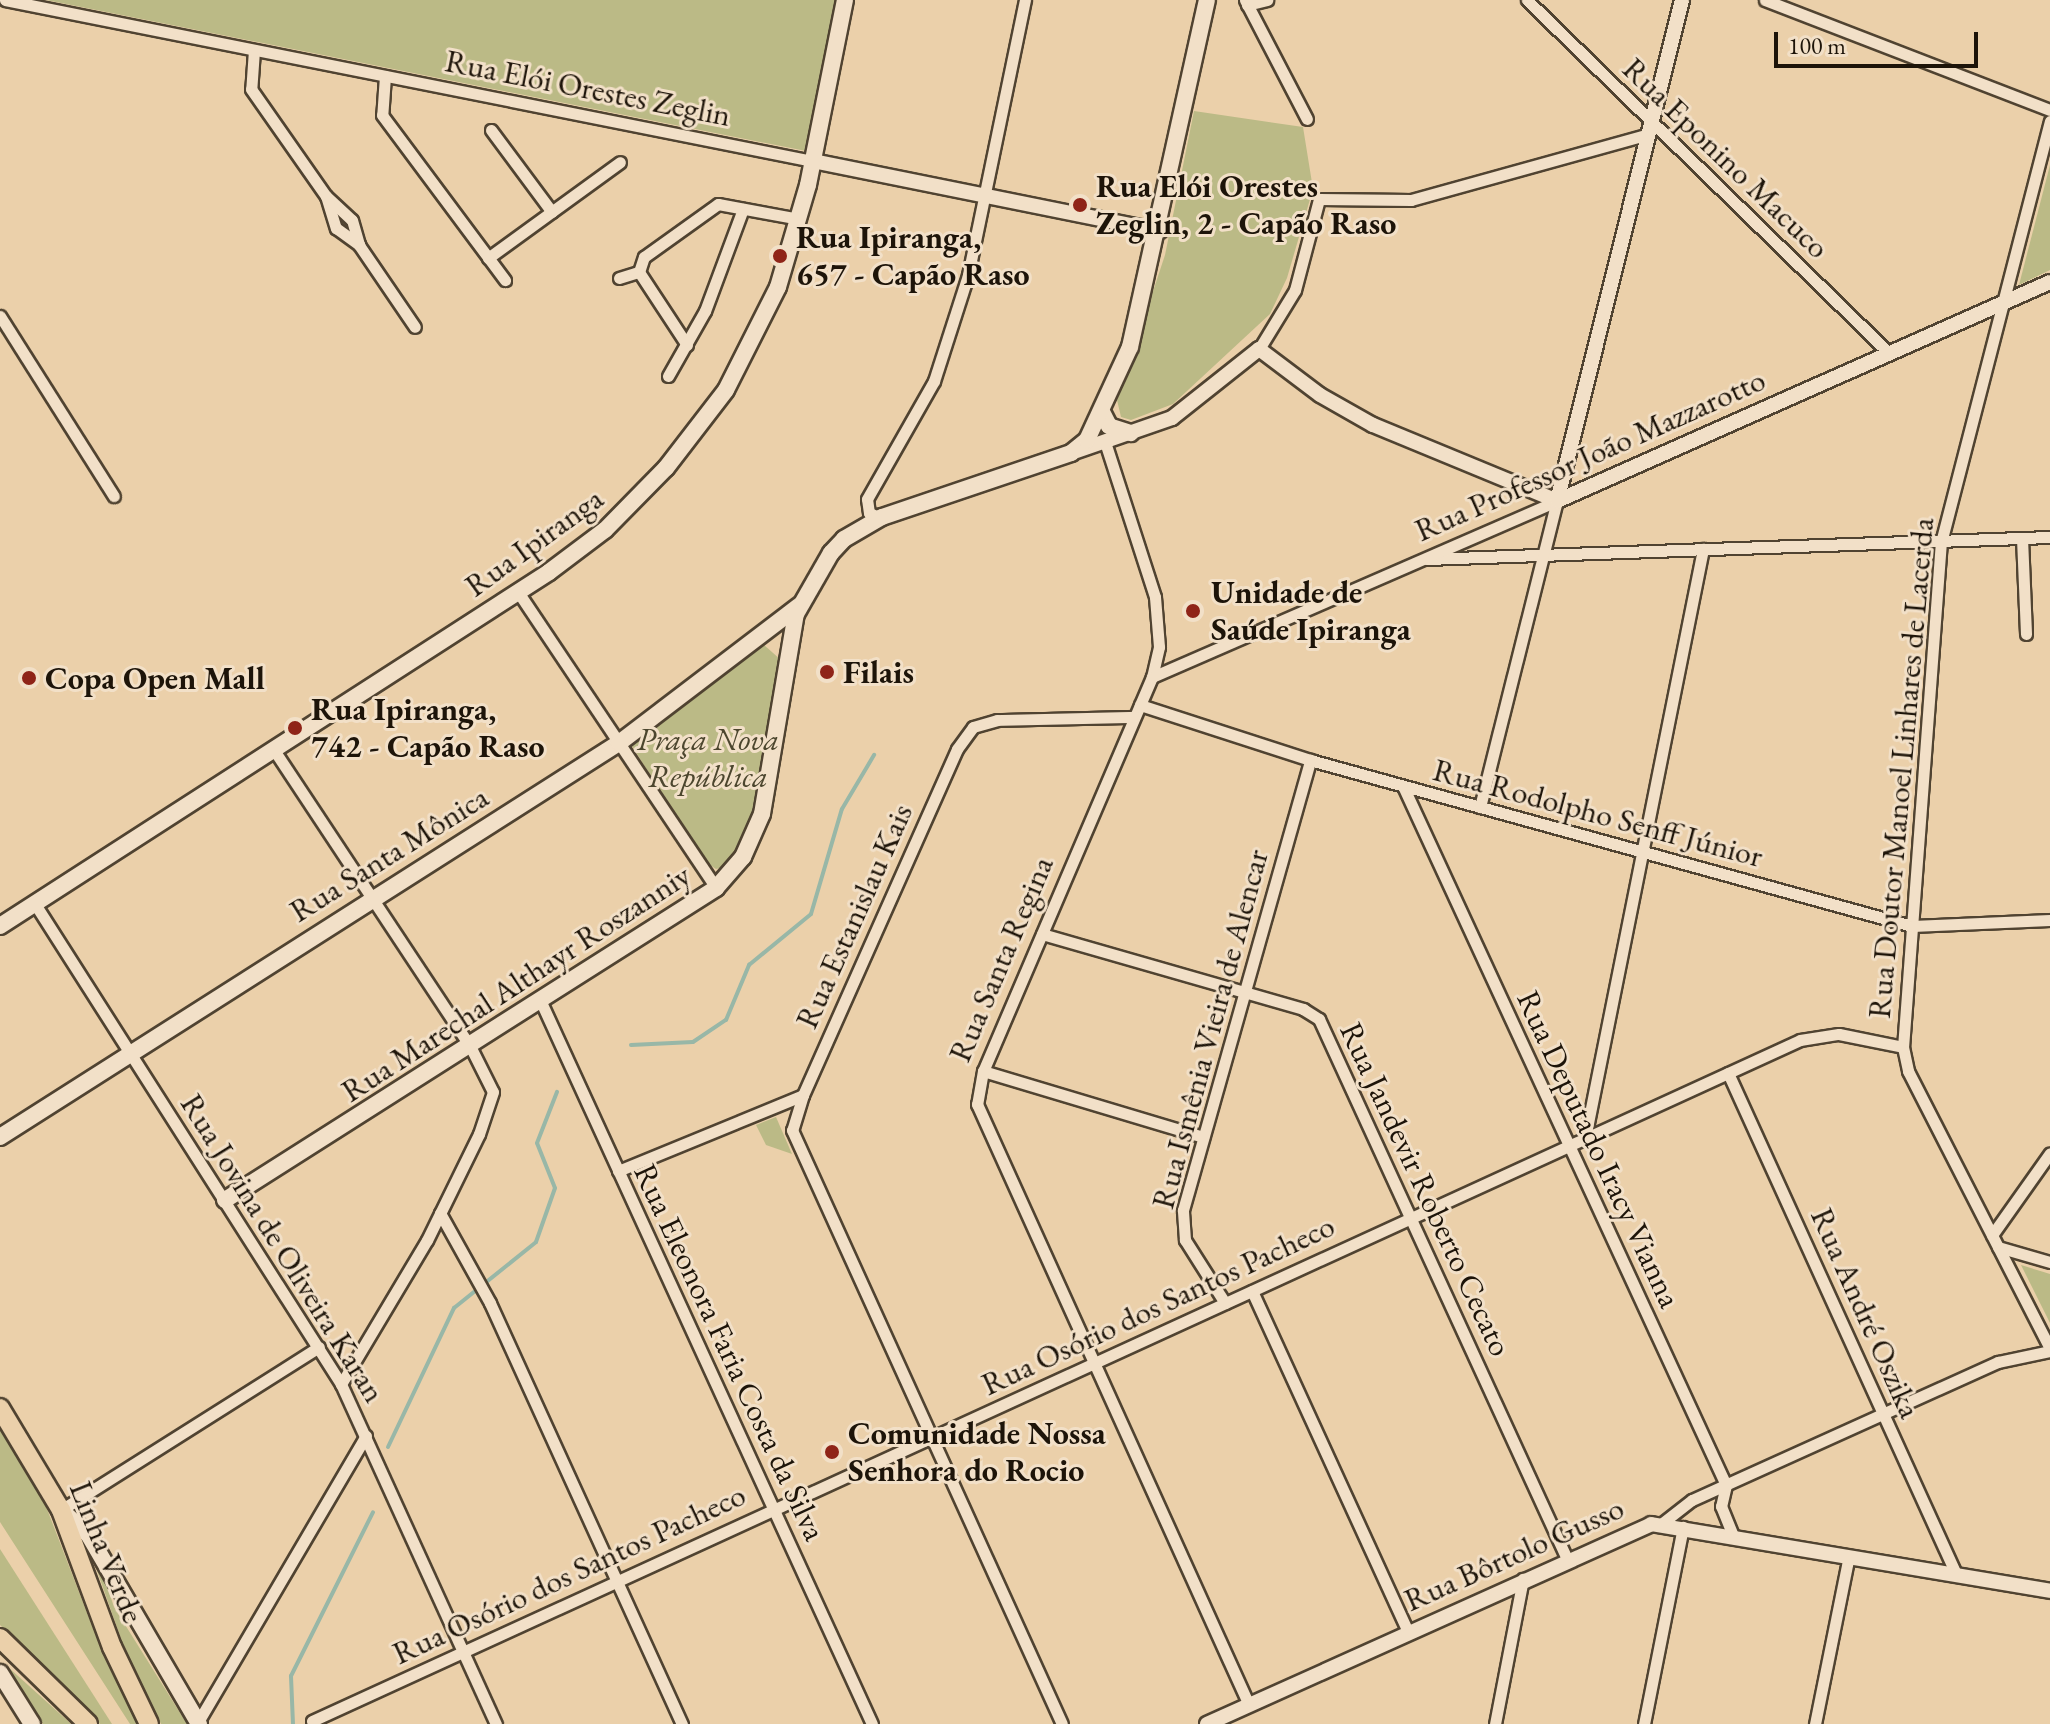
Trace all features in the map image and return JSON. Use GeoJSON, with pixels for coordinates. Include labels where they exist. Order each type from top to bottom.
{"type":"FeatureCollection","features":[{"type":"Feature","properties":{"kind":"highway","name":"Linha Verde"},"geometry":{"type":"LineString","coordinates":[[0,1408],[61,1510],[112,1647],[149,1724]]}},
{"type":"Feature","properties":{"kind":"highway"},"geometry":{"type":"LineString","coordinates":[[0,1638],[88,1724]]}},
{"type":"Feature","properties":{"kind":"main road","name":"Rua Ipiranga"},"geometry":{"type":"LineString","coordinates":[[0,926],[518,592],[605,530],[704,421],[763,322],[799,219],[845,0]]}},
{"type":"Feature","properties":{"kind":"main road"},"geometry":{"type":"LineString","coordinates":[[1071,453],[1087,440],[1130,347],[1160,231],[1207,0]]}},
{"type":"Feature","properties":{"kind":"main road"},"geometry":{"type":"LineString","coordinates":[[1102,412],[1109,426],[1131,433]]}},
{"type":"Feature","properties":{"kind":"main road","name":"Rua Marechal Althayr Roszanniy"},"geometry":{"type":"LineString","coordinates":[[225,1200],[716,888],[743,857],[762,814],[799,606],[815,573],[844,539],[881,518],[1071,453]]}},
{"type":"Feature","properties":{"kind":"main road","name":"Rua Santa Mônica"},"geometry":{"type":"LineString","coordinates":[[0,1137],[619,743],[799,606]]}},
{"type":"Feature","properties":{"kind":"main road"},"geometry":{"type":"LineString","coordinates":[[61,1510],[88,1534],[198,1723]]}},
{"type":"Feature","properties":{"kind":"main road"},"geometry":{"type":"LineString","coordinates":[[0,1673],[32,1724]]}},
{"type":"Feature","properties":{"kind":"street","name":"Rua Elói Orestes Zeglin"},"geometry":{"type":"LineString","coordinates":[[5,0],[1160,231]]}},
{"type":"Feature","properties":{"kind":"street"},"geometry":{"type":"LineString","coordinates":[[881,518],[867,510],[870,495],[892,463],[938,370],[968,275],[1025,0]]}},
{"type":"Feature","properties":{"kind":"street"},"geometry":{"type":"LineString","coordinates":[[1267,0],[1246,3],[1307,119]]}},
{"type":"Feature","properties":{"kind":"street","name":"Rua Eponino Macuco"},"geometry":{"type":"LineString","coordinates":[[1527,0],[1650,128],[1889,353]]}},
{"type":"Feature","properties":{"kind":"street"},"geometry":{"type":"LineString","coordinates":[[1480,807],[1682,0]]}},
{"type":"Feature","properties":{"kind":"street"},"geometry":{"type":"LineString","coordinates":[[1765,0],[2050,110]]}},
{"type":"Feature","properties":{"kind":"street"},"geometry":{"type":"LineString","coordinates":[[254,50],[249,84],[326,196],[352,220],[359,245],[415,327]]}},
{"type":"Feature","properties":{"kind":"street"},"geometry":{"type":"LineString","coordinates":[[385,76],[382,115],[505,280]]}},
{"type":"Feature","properties":{"kind":"street","name":"Rua Doutor Manoel Linhares de Lacerda"},"geometry":{"type":"LineString","coordinates":[[2050,121],[1941,541],[1903,1047],[1908,1071],[2050,1350]]}},
{"type":"Feature","properties":{"kind":"street","name":"Rua Marechal Althayr Roszanniy"},"geometry":{"type":"LineString","coordinates":[[1071,453],[1131,433],[1190,407],[1259,349],[1295,290],[1319,199],[1411,200],[1650,128]]}},
{"type":"Feature","properties":{"kind":"street"},"geometry":{"type":"LineString","coordinates":[[491,130],[552,212]]}},
{"type":"Feature","properties":{"kind":"street"},"geometry":{"type":"LineString","coordinates":[[488,258],[620,162]]}},
{"type":"Feature","properties":{"kind":"street"},"geometry":{"type":"LineString","coordinates":[[619,278],[639,272],[651,250],[718,204],[799,219]]}},
{"type":"Feature","properties":{"kind":"street"},"geometry":{"type":"LineString","coordinates":[[668,376],[718,283],[743,209]]}},
{"type":"Feature","properties":{"kind":"street"},"geometry":{"type":"LineString","coordinates":[[639,272],[687,345]]}},
{"type":"Feature","properties":{"kind":"street","name":"Rua Professor João Mazzarotto"},"geometry":{"type":"LineString","coordinates":[[1152,677],[2050,282]]}},
{"type":"Feature","properties":{"kind":"street"},"geometry":{"type":"LineString","coordinates":[[0,316],[114,496]]}},
{"type":"Feature","properties":{"kind":"street"},"geometry":{"type":"LineString","coordinates":[[1259,349],[1320,395],[1373,425],[1557,501]]}},
{"type":"Feature","properties":{"kind":"street","name":"Rua Santa Regina"},"geometry":{"type":"LineString","coordinates":[[1105,442],[1159,612],[1159,647],[1152,677],[983,1071],[977,1104],[1249,1705]]}},
{"type":"Feature","properties":{"kind":"street"},"geometry":{"type":"LineString","coordinates":[[1426,559],[2050,537]]}},
{"type":"Feature","properties":{"kind":"street"},"geometry":{"type":"LineString","coordinates":[[2022,538],[2026,634]]}},
{"type":"Feature","properties":{"kind":"street"},"geometry":{"type":"LineString","coordinates":[[1585,1138],[1703,549]]}},
{"type":"Feature","properties":{"kind":"street"},"geometry":{"type":"LineString","coordinates":[[518,592],[716,888]]}},
{"type":"Feature","properties":{"kind":"street","name":"Rua Rodolpho Senff Júnior"},"geometry":{"type":"LineString","coordinates":[[1140,705],[1310,760],[1912,926],[2050,920]]}},
{"type":"Feature","properties":{"kind":"street","name":"Rua Estanislau Kais"},"geometry":{"type":"LineString","coordinates":[[1062,1724],[792,1130],[803,1095],[965,736],[973,727],[997,720],[1134,717]]}},
{"type":"Feature","properties":{"kind":"street"},"geometry":{"type":"LineString","coordinates":[[274,750],[470,1046],[491,1083],[491,1103],[440,1213],[341,1384]]}},
{"type":"Feature","properties":{"kind":"street","name":"Rua Ismênia Vieira de Alencar"},"geometry":{"type":"LineString","coordinates":[[1225,1303],[1192,1254],[1183,1226],[1203,1137],[1310,760]]}},
{"type":"Feature","properties":{"kind":"street","name":"Rua Deputado Iracy Vianna"},"geometry":{"type":"LineString","coordinates":[[1403,786],[1726,1485],[1721,1506],[1733,1536]]}},
{"type":"Feature","properties":{"kind":"street","name":"Rua Jovina de Oliveira Karan"},"geometry":{"type":"LineString","coordinates":[[35,904],[341,1384],[496,1724]]}},
{"type":"Feature","properties":{"kind":"street","name":"Rua Jandevir Roberto Cecato"},"geometry":{"type":"LineString","coordinates":[[1042,934],[1303,1009],[1323,1024],[1567,1559]]}},
{"type":"Feature","properties":{"kind":"street","name":"Rua Eleonora Faria Costa da Silva"},"geometry":{"type":"LineString","coordinates":[[541,1002],[872,1724]]}},
{"type":"Feature","properties":{"kind":"street","name":"Rua Osório dos Santos Pacheco"},"geometry":{"type":"LineString","coordinates":[[312,1721],[1800,1040],[1827,1034],[1903,1047]]}},
{"type":"Feature","properties":{"kind":"street"},"geometry":{"type":"LineString","coordinates":[[983,1071],[1203,1137]]}},
{"type":"Feature","properties":{"kind":"street","name":"Rua André Oszika"},"geometry":{"type":"LineString","coordinates":[[1728,1073],[1956,1574]]}},
{"type":"Feature","properties":{"kind":"street"},"geometry":{"type":"LineString","coordinates":[[618,1171],[803,1095]]}},
{"type":"Feature","properties":{"kind":"street"},"geometry":{"type":"LineString","coordinates":[[1992,1235],[2050,1153]]}},
{"type":"Feature","properties":{"kind":"street"},"geometry":{"type":"LineString","coordinates":[[440,1213],[490,1303],[682,1724]]}},
{"type":"Feature","properties":{"kind":"street"},"geometry":{"type":"LineString","coordinates":[[1998,1247],[2050,1262]]}},
{"type":"Feature","properties":{"kind":"street"},"geometry":{"type":"LineString","coordinates":[[1252,1291],[1408,1632]]}},
{"type":"Feature","properties":{"kind":"street"},"geometry":{"type":"LineString","coordinates":[[61,1510],[319,1347]]}},
{"type":"Feature","properties":{"kind":"street"},"geometry":{"type":"LineString","coordinates":[[1661,1524],[1682,1506],[1998,1362],[2050,1350]]}},
{"type":"Feature","properties":{"kind":"street"},"geometry":{"type":"LineString","coordinates":[[198,1723],[366,1436]]}},
{"type":"Feature","properties":{"kind":"street","name":"Rua Bôrtolo Gusso"},"geometry":{"type":"LineString","coordinates":[[1216,1722],[1639,1526],[1661,1524],[1683,1527],[2050,1591]]}},
{"type":"Feature","properties":{"kind":"street"},"geometry":{"type":"LineString","coordinates":[[1644,1724],[1683,1527]]}},
{"type":"Feature","properties":{"kind":"street"},"geometry":{"type":"LineString","coordinates":[[1815,1724],[1849,1556]]}},
{"type":"Feature","properties":{"kind":"street"},"geometry":{"type":"LineString","coordinates":[[1495,1724],[1523,1579]]}},
{"type":"Feature","properties":{"kind":"green space"},"geometry":{"type":"Polygon","coordinates":[[[46,0],[837,0],[806,151],[46,0]]]}},
{"type":"Feature","properties":{"kind":"green space"},"geometry":{"type":"Polygon","coordinates":[[[1194,111],[1303,127],[1313,189],[1287,278],[1270,314],[1173,404],[1131,420],[1121,417],[1117,400],[1165,255],[1194,111]]]}},
{"type":"Feature","properties":{"kind":"green space"},"geometry":{"type":"Polygon","coordinates":[[[2050,165],[2050,270],[2019,285],[2050,165]]]}},
{"type":"Feature","properties":{"kind":"green space","name":"Praça Nova República"},"geometry":{"type":"Polygon","coordinates":[[[764,645],[781,660],[755,810],[740,850],[724,867],[716,869],[704,861],[632,746],[764,645]]]}},
{"type":"Feature","properties":{"kind":"green space"},"geometry":{"type":"Polygon","coordinates":[[[776,1117],[792,1154],[766,1145],[756,1125],[776,1117]]]}},
{"type":"Feature","properties":{"kind":"green space"},"geometry":{"type":"Polygon","coordinates":[[[2021,1265],[2050,1274],[2050,1323],[2021,1265]]]}},
{"type":"Feature","properties":{"kind":"green space"},"geometry":{"type":"Polygon","coordinates":[[[0,1429],[42,1496],[104,1657],[138,1724],[130,1724],[0,1522],[0,1429]]]}},
{"type":"Feature","properties":{"kind":"green space"},"geometry":{"type":"Polygon","coordinates":[[[0,1549],[112,1724],[100,1724],[0,1625],[0,1549]]]}},
{"type":"Feature","properties":{"kind":"green space"},"geometry":{"type":"Polygon","coordinates":[[[90,1551],[113,1582],[107,1586],[114,1607],[187,1724],[161,1724],[125,1650],[90,1551]]]}},
{"type":"Feature","properties":{"kind":"green space"},"geometry":{"type":"Polygon","coordinates":[[[8,1667],[68,1721],[71,1724],[43,1724],[8,1667]]]}},
{"type":"Feature","properties":{"kind":"waterway"},"geometry":{"type":"LineString","coordinates":[[631,1045],[693,1042],[726,1020],[749,965],[811,914],[842,809],[874,755]]}},
{"type":"Feature","properties":{"kind":"waterway"},"geometry":{"type":"LineString","coordinates":[[388,1447],[454,1308],[536,1242],[555,1188],[537,1143],[557,1092]]}},
{"type":"Feature","properties":{"kind":"waterway"},"geometry":{"type":"LineString","coordinates":[[293,1724],[291,1676],[373,1512]]}},
{"type":"Feature","properties":{"kind":"place","name":"Rua Elói Orestes Zeglin, 2 - Capão Raso"},"geometry":{"type":"Point","coordinates":[1080,205]}},
{"type":"Feature","properties":{"kind":"place","name":"Rua Ipiranga, 657 - Capão Raso"},"geometry":{"type":"Point","coordinates":[780,256]}},
{"type":"Feature","properties":{"kind":"place","name":"Unidade de Saúde Ipiranga"},"geometry":{"type":"Point","coordinates":[1193,611]}},
{"type":"Feature","properties":{"kind":"place","name":"Filais"},"geometry":{"type":"Point","coordinates":[827,672]}},
{"type":"Feature","properties":{"kind":"place","name":"Copa Open Mall"},"geometry":{"type":"Point","coordinates":[29,678]}},
{"type":"Feature","properties":{"kind":"place","name":"Rua Ipiranga, 742 - Capão Raso"},"geometry":{"type":"Point","coordinates":[295,728]}},
{"type":"Feature","properties":{"kind":"place","name":"Comunidade Nossa Senhora do Rocio"},"geometry":{"type":"Point","coordinates":[832,1452]}}]}
